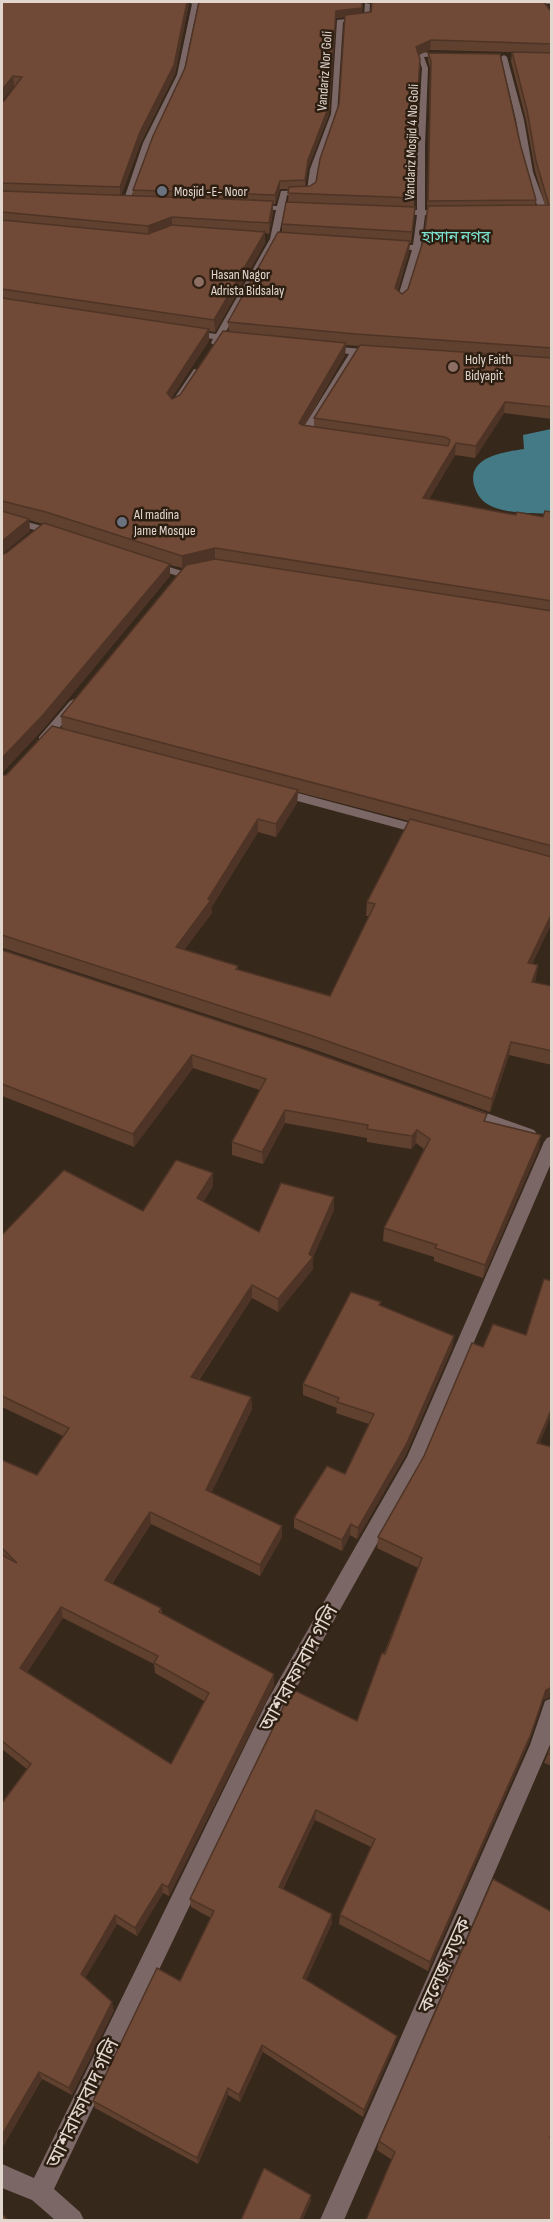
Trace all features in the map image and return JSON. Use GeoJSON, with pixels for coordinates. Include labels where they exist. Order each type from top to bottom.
{"type":"FeatureCollection","features":[{"type":"Feature","properties":{"kind":"street"},"geometry":{"type":"LineString","coordinates":[[125,203],[147,143],[180,75],[193,2],[229,2]]}},
{"type":"Feature","properties":{"kind":"street"},"geometry":{"type":"LineString","coordinates":[[520,2],[552,2]]}},
{"type":"Feature","properties":{"kind":"street"},"geometry":{"type":"LineString","coordinates":[[544,2],[548,11]]}},
{"type":"Feature","properties":{"kind":"street","name":"Vandariz Nor Goli"},"geometry":{"type":"LineString","coordinates":[[283,208],[286,192],[310,192],[314,169],[334,114],[340,20],[367,19],[370,3],[356,4]]}},
{"type":"Feature","properties":{"kind":"street","name":"Vandariz Mosjid 4 No Goli"},"geometry":{"type":"LineString","coordinates":[[401,300],[417,248],[421,213],[421,145],[425,68],[420,57],[430,54],[461,55]]}},
{"type":"Feature","properties":{"kind":"street"},"geometry":{"type":"LineString","coordinates":[[492,56],[516,57]]}},
{"type":"Feature","properties":{"kind":"street"},"geometry":{"type":"LineString","coordinates":[[504,57],[520,120],[529,172],[543,212],[521,213]]}},
{"type":"Feature","properties":{"kind":"street"},"geometry":{"type":"LineString","coordinates":[[114,203],[136,204]]}},
{"type":"Feature","properties":{"kind":"street"},"geometry":{"type":"LineString","coordinates":[[249,207],[317,209]]}},
{"type":"Feature","properties":{"kind":"street"},"geometry":{"type":"LineString","coordinates":[[212,347],[274,239],[283,208]]}},
{"type":"Feature","properties":{"kind":"street"},"geometry":{"type":"LineString","coordinates":[[387,211],[454,213]]}},
{"type":"Feature","properties":{"kind":"street"},"geometry":{"type":"LineString","coordinates":[[263,238],[286,240]]}},
{"type":"Feature","properties":{"kind":"street"},"geometry":{"type":"LineString","coordinates":[[376,246],[417,248]]}},
{"type":"Feature","properties":{"kind":"street"},"geometry":{"type":"LineString","coordinates":[[175,331],[253,341]]}},
{"type":"Feature","properties":{"kind":"street"},"geometry":{"type":"LineString","coordinates":[[321,348],[389,354]]}},
{"type":"Feature","properties":{"kind":"street"},"geometry":{"type":"LineString","coordinates":[[332,438],[305,433],[355,351]]}},
{"type":"Feature","properties":{"kind":"street"},"geometry":{"type":"LineString","coordinates":[[174,406],[199,367]]}},
{"type":"Feature","properties":{"kind":"street"},"geometry":{"type":"LineString","coordinates":[[2,518],[39,532],[64,536]]}},
{"type":"Feature","properties":{"kind":"street"},"geometry":{"type":"LineString","coordinates":[[139,560],[178,578],[215,566]]}},
{"type":"Feature","properties":{"kind":"street"},"geometry":{"type":"LineString","coordinates":[[34,749],[56,733],[80,696]]}},
{"type":"Feature","properties":{"kind":"street"},"geometry":{"type":"LineString","coordinates":[[266,789],[432,834]]}},
{"type":"Feature","properties":{"kind":"street"},"geometry":{"type":"LineString","coordinates":[[450,1106],[552,1142]]}},
{"type":"Feature","properties":{"kind":"street","name":"আশরাফাবাদ গলি"},"geometry":{"type":"LineString","coordinates":[[40,2192],[180,1898],[274,1708],[414,1461],[552,1142]]}},
{"type":"Feature","properties":{"kind":"street","name":"কলেজ সড়ক"},"geometry":{"type":"LineString","coordinates":[[332,2220],[534,1757],[552,1708]]}},
{"type":"Feature","properties":{"kind":"street"},"geometry":{"type":"LineString","coordinates":[[2,2176],[40,2192],[72,2220]]}},
{"type":"Feature","properties":{"kind":"water"},"geometry":{"type":"Polygon","coordinates":[[[551,429],[551,514],[505,510],[491,506],[482,500],[475,489],[473,476],[481,462],[498,454],[524,449],[523,435],[551,429]]]}},
{"type":"Feature","properties":{"kind":"building"},"geometry":{"type":"Polygon","coordinates":[[[2,2],[187,2],[174,65],[140,132],[120,187],[2,183],[2,101],[22,77],[13,76],[2,90],[2,2]]]}},
{"type":"Feature","properties":{"kind":"building"},"geometry":{"type":"Polygon","coordinates":[[[199,2],[362,2],[362,8],[336,11],[329,106],[308,160],[305,180],[280,181],[275,195],[133,190],[153,136],[185,68],[199,2]]]}},
{"type":"Feature","properties":{"kind":"building"},"geometry":{"type":"Polygon","coordinates":[[[372,2],[544,2],[552,13],[552,44],[431,40],[416,47],[420,59],[415,135],[415,198],[288,193],[289,187],[310,186],[316,182],[320,159],[339,104],[345,15],[371,12],[372,2]]]}},
{"type":"Feature","properties":{"kind":"building"},"geometry":{"type":"Polygon","coordinates":[[[512,52],[552,53],[552,348],[228,322],[278,232],[410,241],[395,288],[402,294],[408,289],[424,238],[428,206],[549,205],[536,161],[527,110],[512,52]]]}},
{"type":"Feature","properties":{"kind":"building"},"geometry":{"type":"Polygon","coordinates":[[[428,53],[500,54],[521,147],[536,200],[428,201],[431,61],[428,53]]]}},
{"type":"Feature","properties":{"kind":"building"},"geometry":{"type":"Polygon","coordinates":[[[2,191],[273,201],[269,223],[172,217],[148,226],[2,212],[2,191]]]}},
{"type":"Feature","properties":{"kind":"building"},"geometry":{"type":"Polygon","coordinates":[[[286,202],[415,207],[412,232],[282,224],[286,202]]]}},
{"type":"Feature","properties":{"kind":"building"},"geometry":{"type":"Polygon","coordinates":[[[2,220],[148,234],[172,225],[265,232],[214,320],[2,289],[2,220]]]}},
{"type":"Feature","properties":{"kind":"building"},"geometry":{"type":"Polygon","coordinates":[[[2,298],[209,329],[167,393],[172,399],[180,395],[223,331],[346,343],[299,423],[448,446],[450,440],[445,437],[314,418],[360,345],[552,358],[552,407],[505,402],[476,446],[456,443],[423,498],[516,515],[517,512],[543,517],[545,511],[552,512],[552,601],[215,548],[182,556],[46,512],[2,501],[2,298]]]}},
{"type":"Feature","properties":{"kind":"building"},"geometry":{"type":"Polygon","coordinates":[[[2,511],[29,519],[2,541],[2,511]]]}},
{"type":"Feature","properties":{"kind":"building"},"geometry":{"type":"Polygon","coordinates":[[[44,523],[170,564],[43,715],[2,758],[2,554],[44,523]]]}},
{"type":"Feature","properties":{"kind":"building"},"geometry":{"type":"Polygon","coordinates":[[[215,559],[552,611],[552,846],[61,716],[186,565],[215,559]]]}},
{"type":"Feature","properties":{"kind":"building"},"geometry":{"type":"Polygon","coordinates":[[[52,726],[298,790],[276,824],[258,819],[208,899],[211,900],[176,947],[238,966],[236,969],[330,996],[375,904],[367,902],[410,819],[552,857],[552,913],[528,963],[538,965],[532,982],[552,986],[552,1051],[511,1042],[492,1099],[310,1035],[2,935],[2,775],[6,775],[52,726]]]}},
{"type":"Feature","properties":{"kind":"building"},"geometry":{"type":"Polygon","coordinates":[[[2,950],[298,1047],[487,1114],[484,1121],[541,1135],[485,1265],[435,1248],[437,1245],[384,1228],[430,1139],[417,1130],[412,1136],[367,1129],[368,1125],[285,1110],[262,1152],[232,1142],[266,1079],[192,1055],[133,1134],[2,1084],[2,950]]]}},
{"type":"Feature","properties":{"kind":"building"},"geometry":{"type":"Polygon","coordinates":[[[176,1160],[213,1173],[197,1198],[259,1232],[281,1183],[334,1197],[309,1254],[313,1257],[278,1299],[252,1285],[191,1377],[251,1397],[206,1490],[282,1526],[260,1565],[150,1512],[105,1580],[161,1608],[159,1612],[274,1674],[168,1887],[162,1884],[135,1928],[115,1915],[81,1974],[112,2002],[69,2088],[39,2072],[2,2135],[2,1803],[31,1764],[2,1741],[2,1555],[17,1563],[2,1548],[2,1460],[37,1475],[69,1428],[2,1396],[2,1235],[64,1170],[143,1211],[176,1160]],[[61,1607],[20,1668],[171,1764],[209,1693],[154,1663],[158,1656],[61,1607]]]}},
{"type":"Feature","properties":{"kind":"building"},"geometry":{"type":"Polygon","coordinates":[[[544,1279],[552,1281],[552,1408],[537,1443],[552,1447],[552,1687],[546,1690],[531,1734],[430,1962],[340,1915],[375,1839],[316,1810],[279,1887],[332,1914],[303,1978],[397,2036],[364,2110],[262,2045],[239,2095],[228,2088],[197,2158],[93,2101],[157,1968],[180,1981],[214,1911],[190,1899],[292,1689],[357,1721],[382,1653],[385,1654],[422,1558],[378,1537],[424,1456],[472,1343],[483,1347],[493,1324],[526,1335],[544,1279]]]}},
{"type":"Feature","properties":{"kind":"building"},"geometry":{"type":"Polygon","coordinates":[[[351,1292],[381,1302],[379,1305],[454,1336],[406,1445],[358,1528],[351,1524],[342,1540],[294,1518],[327,1466],[345,1474],[374,1414],[337,1402],[339,1398],[303,1384],[351,1292]]]}},
{"type":"Feature","properties":{"kind":"building"},"geometry":{"type":"Polygon","coordinates":[[[493,1879],[552,1912],[552,2132],[550,2137],[552,2137],[552,2220],[366,2220],[395,2152],[379,2141],[493,1879]]]}},
{"type":"Feature","properties":{"kind":"building"},"geometry":{"type":"Polygon","coordinates":[[[264,2168],[311,2195],[300,2220],[241,2220],[264,2168]]]}},
{"type":"Feature","properties":{"kind":"place","name":"Mosjid -E- Noor"},"geometry":{"type":"Point","coordinates":[162,191]}},
{"type":"Feature","properties":{"kind":"place","name":"Hasan Nagor Adrista Bidsalay"},"geometry":{"type":"Point","coordinates":[199,282]}},
{"type":"Feature","properties":{"kind":"place","name":"Holy Faith Bidyapit"},"geometry":{"type":"Point","coordinates":[453,367]}},
{"type":"Feature","properties":{"kind":"place","name":"Al madina Jame Mosque"},"geometry":{"type":"Point","coordinates":[122,522]}},
{"type":"Feature","properties":{"kind":"district","name":"হাসান নগর"},"geometry":{"type":"Point","coordinates":[456,236]}}]}
